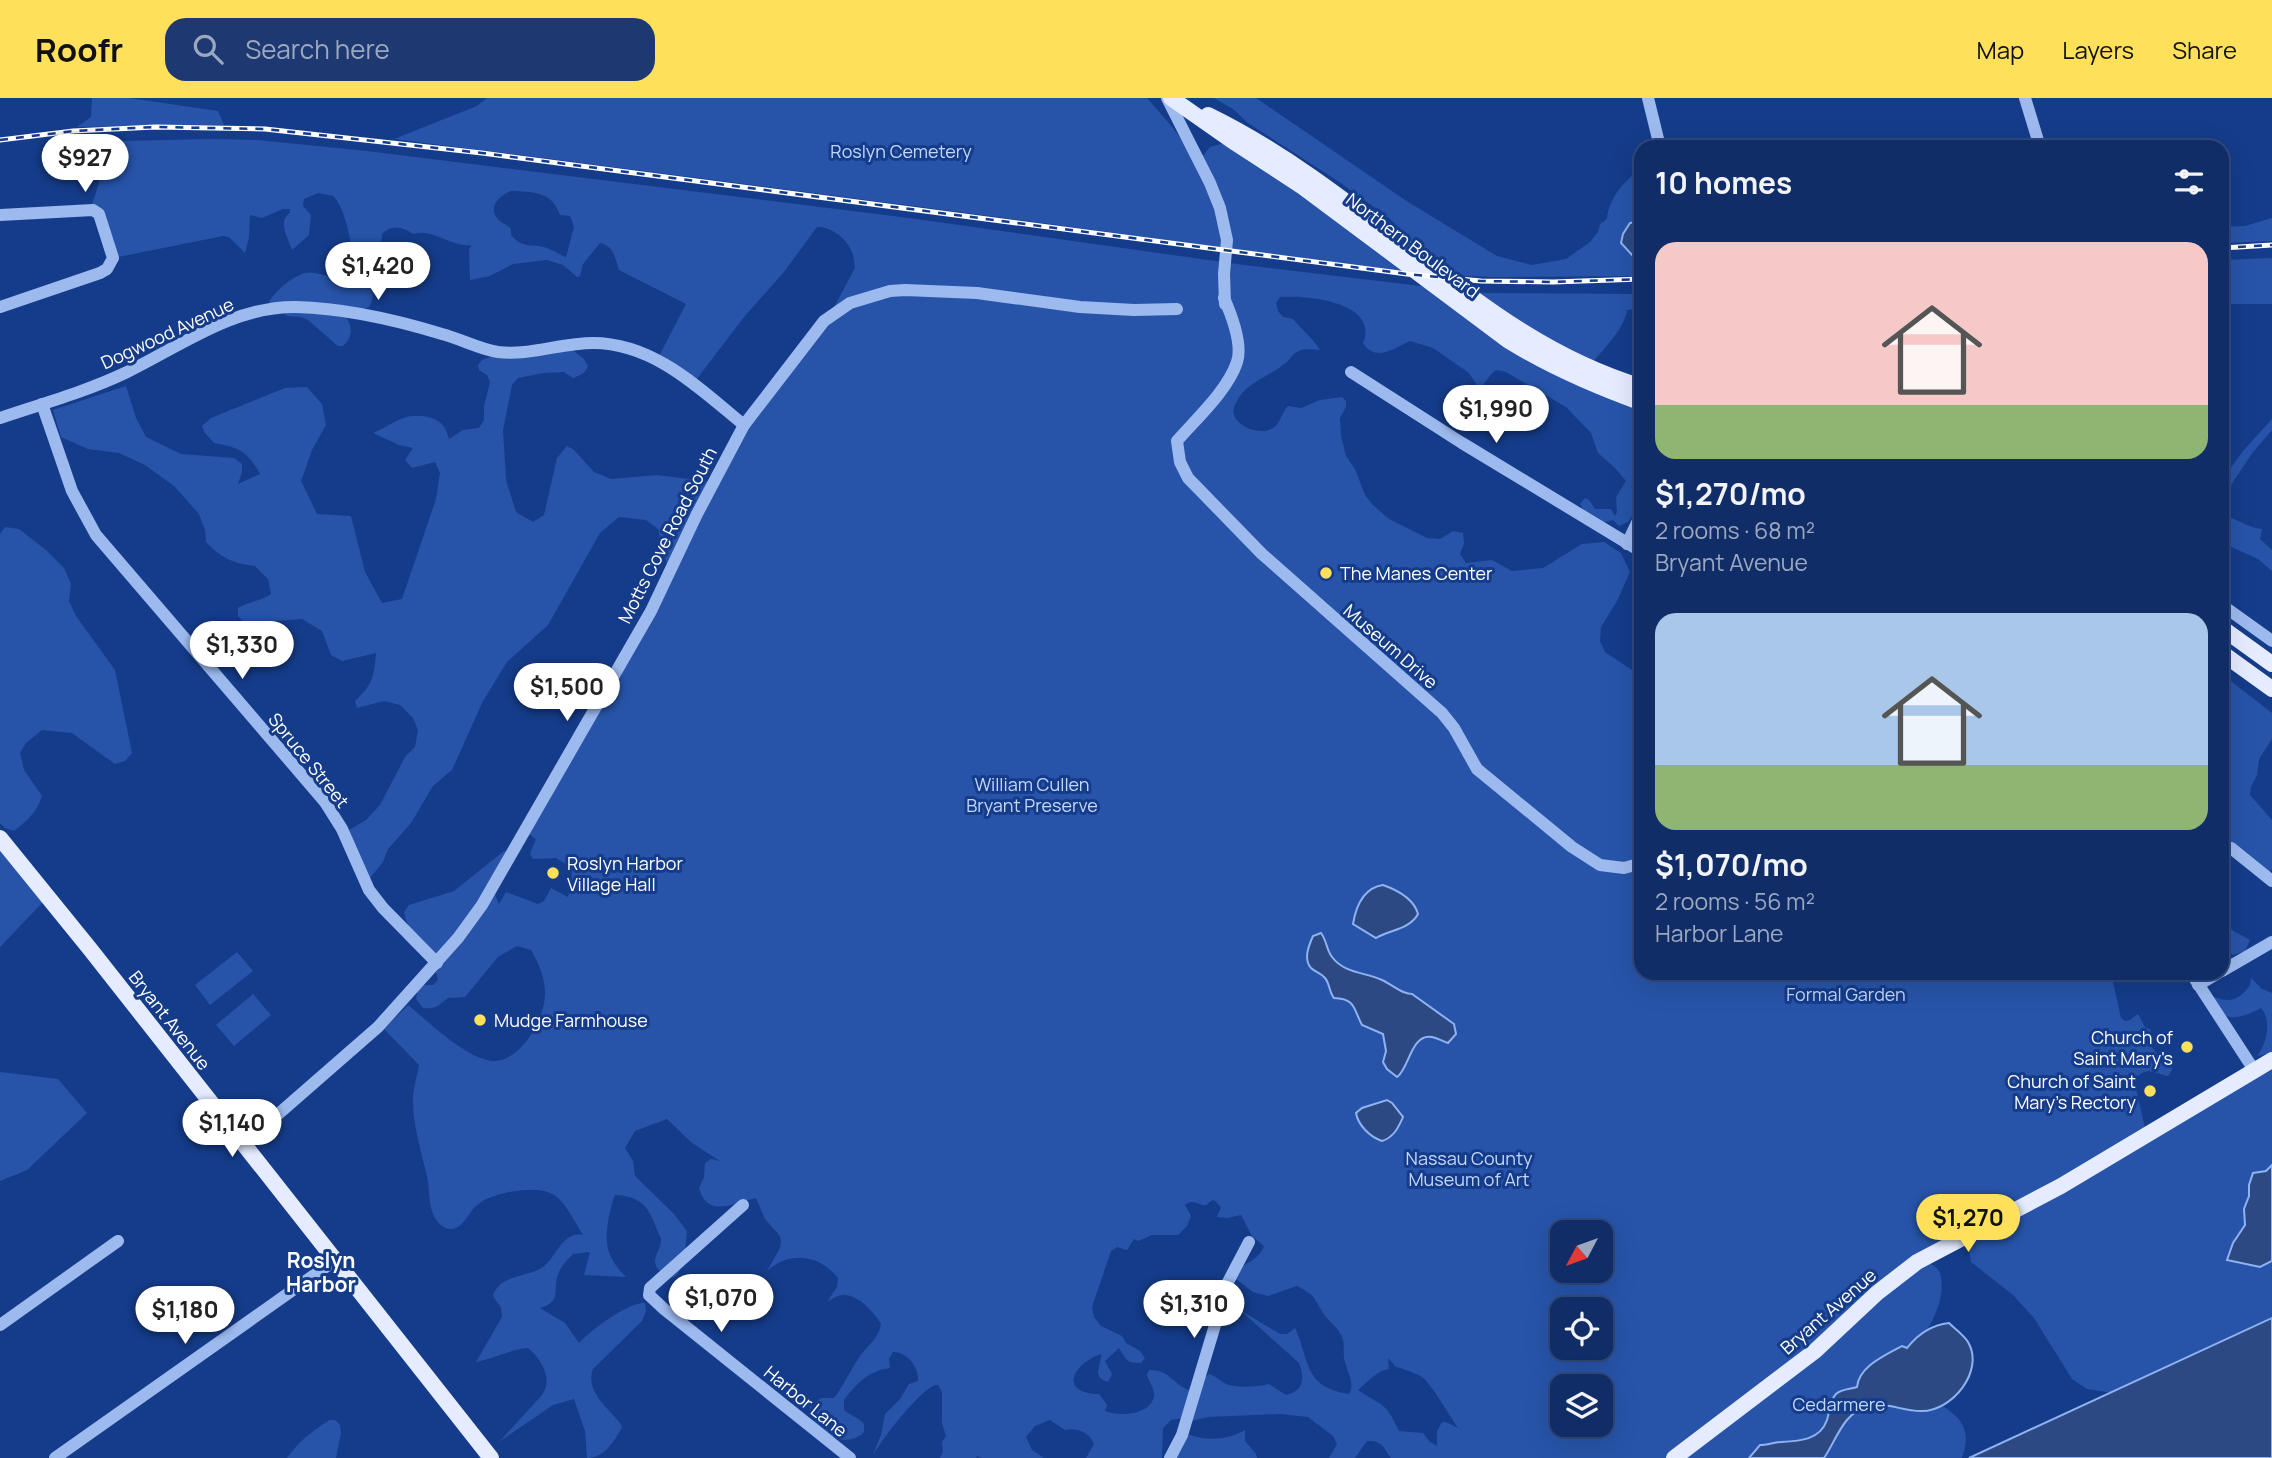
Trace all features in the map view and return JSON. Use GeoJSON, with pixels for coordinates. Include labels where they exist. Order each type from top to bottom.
{"type":"FeatureCollection","features":[{"type":"Feature","properties":{"kind":"main road","name":"Northern Boulevard"},"geometry":{"type":"LineString","coordinates":[[1171,98],[1243,132],[1306,172],[1520,332],[1590,368],[1634,384]]}},
{"type":"Feature","properties":{"kind":"main road","name":"Northern Boulevard"},"geometry":{"type":"LineString","coordinates":[[1171,98],[1303,187],[1509,341],[1585,381],[1634,399]]}},
{"type":"Feature","properties":{"kind":"main road"},"geometry":{"type":"LineString","coordinates":[[2229,633],[2272,664]]}},
{"type":"Feature","properties":{"kind":"main road"},"geometry":{"type":"LineString","coordinates":[[2229,658],[2272,689]]}},
{"type":"Feature","properties":{"kind":"main road","name":"Bryant Avenue"},"geometry":{"type":"LineString","coordinates":[[0,838],[491,1458]]}},
{"type":"Feature","properties":{"kind":"main road","name":"Bryant Avenue"},"geometry":{"type":"LineString","coordinates":[[1674,1458],[1815,1351],[1877,1293],[1917,1262],[2082,1174],[2272,1060]]}},
{"type":"Feature","properties":{"kind":"street","name":"Museum Drive"},"geometry":{"type":"LineString","coordinates":[[1171,98],[1220,208],[1227,240],[1224,298],[1231,356],[1231,374],[1177,441],[1182,468],[1192,483],[1262,554],[1442,713],[1454,728],[1469,757],[1486,778],[1572,847],[1600,865],[1625,868],[1634,865]]}},
{"type":"Feature","properties":{"kind":"street"},"geometry":{"type":"LineString","coordinates":[[1648,98],[1658,140]]}},
{"type":"Feature","properties":{"kind":"street"},"geometry":{"type":"LineString","coordinates":[[2025,98],[2038,140]]}},
{"type":"Feature","properties":{"kind":"street"},"geometry":{"type":"LineString","coordinates":[[0,215],[93,210],[99,214],[113,258],[107,269],[100,273],[0,307]]}},
{"type":"Feature","properties":{"kind":"street","name":"Motts Cove Road South"},"geometry":{"type":"LineString","coordinates":[[244,1144],[359,1045],[405,999],[458,938],[482,905],[651,611],[722,463],[744,425],[824,321],[843,307],[862,298],[905,289],[977,293],[1080,307],[1177,309]]}},
{"type":"Feature","properties":{"kind":"street","name":"Dogwood Avenue"},"geometry":{"type":"LineString","coordinates":[[0,418],[124,374],[212,328],[237,318],[298,307],[338,311],[401,323],[499,352],[523,352],[592,343],[628,349],[668,366],[744,425]]}},
{"type":"Feature","properties":{"kind":"street"},"geometry":{"type":"LineString","coordinates":[[1351,372],[1634,548]]}},
{"type":"Feature","properties":{"kind":"street","name":"Spruce Street"},"geometry":{"type":"LineString","coordinates":[[42,404],[72,491],[96,534],[325,802],[342,829],[369,890],[436,963]]}},
{"type":"Feature","properties":{"kind":"street"},"geometry":{"type":"LineString","coordinates":[[1627,544],[1634,529]]}},
{"type":"Feature","properties":{"kind":"street"},"geometry":{"type":"LineString","coordinates":[[2229,610],[2272,641]]}},
{"type":"Feature","properties":{"kind":"street"},"geometry":{"type":"LineString","coordinates":[[2231,848],[2272,881]]}},
{"type":"Feature","properties":{"kind":"street"},"geometry":{"type":"LineString","coordinates":[[2229,967],[2272,942]]}},
{"type":"Feature","properties":{"kind":"street"},"geometry":{"type":"LineString","coordinates":[[2195,980],[2254,1070]]}},
{"type":"Feature","properties":{"kind":"street"},"geometry":{"type":"LineString","coordinates":[[2198,985],[2206,980]]}},
{"type":"Feature","properties":{"kind":"street","name":"Harbor Lane"},"geometry":{"type":"LineString","coordinates":[[743,1205],[658,1280],[650,1289],[649,1295],[850,1458]]}},
{"type":"Feature","properties":{"kind":"street"},"geometry":{"type":"LineString","coordinates":[[0,1325],[118,1241]]}},
{"type":"Feature","properties":{"kind":"street"},"geometry":{"type":"LineString","coordinates":[[1170,1458],[1182,1435],[1228,1282],[1249,1242]]}},
{"type":"Feature","properties":{"kind":"street"},"geometry":{"type":"LineString","coordinates":[[55,1458],[334,1261]]}},
{"type":"Feature","properties":{"kind":"green space"},"geometry":{"type":"Polygon","coordinates":[[[92,98],[129,98],[218,111],[224,125],[77,127],[91,117],[92,98]]]}},
{"type":"Feature","properties":{"kind":"green space","name":"Roslyn Cemetery"},"geometry":{"type":"Polygon","coordinates":[[[487,98],[1147,98],[1198,162],[1210,147],[1231,141],[1404,273],[394,139],[477,106],[487,98]]]}},
{"type":"Feature","properties":{"kind":"green space"},"geometry":{"type":"Polygon","coordinates":[[[1214,98],[1256,98],[1408,202],[1497,256],[1532,265],[1566,259],[1590,242],[1598,232],[1600,224],[1607,219],[1611,203],[1619,190],[1634,174],[1634,276],[1443,275],[1406,247],[1402,231],[1389,218],[1338,181],[1248,123],[1233,109],[1214,98]]]}},
{"type":"Feature","properties":{"kind":"green space","name":"William Cullen Bryant Preserve"},"geometry":{"type":"Polygon","coordinates":[[[257,140],[367,151],[909,218],[1244,265],[1437,288],[1634,399],[1634,513],[1628,522],[1619,526],[1613,520],[1602,523],[1585,512],[1580,504],[1585,498],[1595,509],[1611,509],[1615,516],[1616,497],[1626,481],[1598,453],[1591,433],[1566,407],[1506,372],[1496,370],[1481,387],[1469,373],[1433,348],[1410,341],[1392,350],[1374,352],[1363,343],[1365,329],[1361,318],[1338,304],[1307,298],[1280,297],[1276,303],[1278,311],[1283,317],[1293,319],[1320,350],[1297,352],[1282,366],[1244,390],[1234,407],[1234,413],[1236,419],[1247,428],[1261,431],[1276,426],[1288,406],[1301,408],[1320,400],[1342,397],[1346,401],[1346,407],[1340,418],[1341,436],[1346,456],[1355,469],[1365,495],[1389,519],[1427,538],[1440,539],[1453,531],[1463,533],[1464,544],[1460,554],[1466,563],[1492,560],[1512,571],[1543,568],[1582,544],[1604,542],[1621,553],[1630,572],[1601,627],[1600,641],[1605,652],[1634,671],[1634,980],[2113,980],[2121,1018],[2130,1020],[2138,1014],[2145,1027],[2151,1030],[2148,1042],[2158,1054],[2168,1060],[2172,1070],[2168,1076],[2147,1071],[2134,1080],[2146,1132],[2272,1070],[2272,1165],[2266,1171],[2258,1171],[2249,1185],[2249,1196],[2244,1209],[2245,1225],[2233,1243],[2227,1259],[2260,1267],[2272,1261],[2272,1426],[1969,1458],[2113,1393],[2087,1389],[2072,1379],[2034,1318],[2013,1295],[1971,1262],[1967,1235],[1927,1262],[1938,1270],[1942,1288],[1937,1311],[1927,1330],[1938,1324],[1949,1323],[1966,1338],[1972,1354],[1973,1363],[1968,1379],[1941,1405],[1964,1427],[1966,1441],[1962,1458],[1391,1458],[1382,1445],[1367,1441],[1355,1458],[1329,1458],[1337,1444],[1333,1436],[1308,1417],[1281,1414],[1171,1420],[1163,1428],[1162,1458],[1086,1458],[1094,1444],[1089,1436],[1078,1430],[1065,1430],[1050,1420],[1035,1426],[1026,1437],[1032,1450],[1044,1458],[940,1458],[943,1452],[942,1442],[946,1436],[942,1423],[942,1392],[938,1385],[928,1389],[910,1406],[872,1457],[881,1435],[885,1414],[900,1399],[909,1384],[918,1381],[914,1366],[907,1357],[893,1352],[889,1359],[890,1368],[869,1375],[858,1383],[844,1400],[844,1410],[864,1424],[864,1432],[856,1438],[847,1440],[829,1436],[814,1423],[810,1406],[821,1398],[834,1398],[860,1356],[876,1337],[881,1324],[870,1309],[854,1297],[841,1295],[827,1302],[837,1287],[838,1278],[822,1264],[794,1258],[785,1260],[767,1271],[781,1241],[780,1236],[765,1219],[756,1198],[722,1206],[708,1203],[699,1188],[704,1177],[705,1163],[711,1159],[720,1161],[692,1143],[667,1119],[635,1131],[625,1148],[633,1161],[635,1176],[674,1214],[687,1231],[684,1259],[678,1273],[669,1277],[656,1266],[661,1239],[643,1204],[638,1200],[615,1195],[609,1216],[607,1242],[614,1263],[626,1277],[584,1275],[590,1252],[573,1254],[559,1272],[552,1302],[540,1308],[565,1323],[579,1343],[620,1312],[645,1303],[646,1311],[642,1321],[593,1369],[591,1377],[595,1392],[622,1427],[603,1452],[587,1458],[585,1431],[574,1399],[553,1405],[499,1442],[542,1395],[546,1376],[538,1358],[528,1348],[476,1362],[502,1317],[501,1308],[493,1296],[496,1289],[507,1280],[543,1267],[570,1237],[583,1235],[562,1202],[547,1192],[538,1190],[509,1192],[486,1199],[456,1228],[447,1229],[438,1222],[431,1208],[414,1116],[413,1096],[419,1065],[384,1029],[408,1005],[447,1038],[470,1053],[492,1061],[503,1060],[522,1046],[537,1024],[544,1001],[544,984],[531,950],[517,946],[498,957],[465,997],[448,998],[435,1007],[423,1008],[416,999],[418,988],[433,985],[438,980],[433,961],[409,929],[404,912],[409,905],[454,891],[504,851],[508,851],[495,894],[499,904],[506,892],[538,904],[544,901],[551,888],[568,897],[572,868],[556,858],[533,859],[530,854],[536,839],[530,835],[529,830],[669,572],[658,529],[646,520],[619,517],[600,533],[548,625],[507,662],[483,701],[452,770],[433,786],[411,823],[388,849],[383,862],[370,878],[361,876],[344,833],[366,820],[380,805],[405,757],[415,747],[418,730],[413,718],[400,705],[384,701],[357,708],[355,701],[372,680],[376,653],[342,661],[331,655],[322,631],[302,619],[247,625],[238,616],[238,608],[271,594],[268,579],[255,566],[228,559],[212,548],[206,542],[199,514],[174,486],[145,465],[119,453],[88,449],[61,437],[53,410],[126,386],[136,418],[146,437],[181,454],[234,458],[242,464],[238,484],[260,474],[256,467],[242,452],[214,443],[202,426],[211,418],[285,388],[307,387],[322,404],[326,425],[312,450],[301,481],[317,514],[351,516],[365,572],[382,603],[402,599],[436,499],[440,473],[435,462],[412,468],[405,460],[413,448],[399,445],[373,433],[400,419],[414,416],[438,421],[445,428],[449,439],[463,430],[479,428],[484,420],[484,406],[490,382],[487,375],[479,370],[478,365],[482,360],[571,349],[584,359],[588,366],[582,374],[573,378],[564,372],[544,373],[518,378],[512,385],[503,430],[506,480],[516,512],[533,522],[544,515],[557,458],[567,446],[594,472],[611,479],[657,475],[713,482],[727,453],[825,324],[855,268],[853,254],[837,234],[827,228],[817,227],[693,384],[657,360],[686,304],[619,270],[613,253],[605,245],[600,243],[583,264],[580,276],[577,277],[563,265],[547,260],[513,264],[490,276],[470,280],[469,249],[472,245],[457,244],[428,234],[413,234],[401,228],[394,228],[382,234],[380,244],[369,264],[372,301],[369,307],[345,316],[351,328],[350,336],[343,346],[338,346],[308,320],[279,312],[269,302],[277,291],[302,274],[317,273],[332,277],[346,271],[351,262],[351,246],[341,208],[333,196],[318,193],[304,199],[303,206],[311,215],[309,235],[292,250],[284,225],[290,209],[283,209],[262,218],[250,215],[245,253],[229,237],[223,236],[113,258],[91,208],[99,184],[101,166],[97,151],[90,146],[73,142],[257,140]],[[511,191],[496,202],[494,209],[498,220],[511,229],[511,235],[521,243],[543,247],[566,257],[574,227],[570,216],[560,215],[552,201],[541,194],[511,191]],[[1214,1200],[1206,1205],[1193,1202],[1185,1205],[1191,1216],[1187,1226],[1178,1235],[1152,1235],[1138,1241],[1134,1239],[1127,1250],[1117,1247],[1111,1251],[1092,1307],[1094,1317],[1101,1326],[1122,1336],[1126,1343],[1140,1351],[1145,1358],[1141,1363],[1129,1361],[1119,1348],[1105,1361],[1112,1374],[1108,1382],[1098,1374],[1101,1354],[1091,1358],[1077,1370],[1074,1383],[1078,1389],[1099,1394],[1107,1405],[1105,1411],[1126,1414],[1147,1407],[1154,1396],[1147,1374],[1149,1370],[1162,1372],[1189,1390],[1209,1374],[1234,1386],[1269,1384],[1286,1395],[1300,1387],[1302,1374],[1299,1363],[1240,1310],[1280,1334],[1287,1334],[1295,1328],[1310,1370],[1316,1378],[1323,1385],[1349,1394],[1351,1382],[1344,1359],[1344,1345],[1337,1329],[1313,1297],[1297,1286],[1268,1296],[1253,1292],[1236,1279],[1239,1268],[1257,1256],[1264,1246],[1252,1236],[1241,1215],[1217,1217],[1221,1207],[1214,1200]],[[1388,1358],[1389,1369],[1380,1372],[1358,1390],[1386,1409],[1399,1431],[1423,1433],[1437,1446],[1437,1431],[1442,1422],[1458,1428],[1426,1380],[1396,1367],[1388,1358]]]}},
{"type":"Feature","properties":{"kind":"green space"},"geometry":{"type":"Polygon","coordinates":[[[2272,218],[2272,241],[2229,243],[2229,227],[2245,226],[2272,218]]]}},
{"type":"Feature","properties":{"kind":"green space"},"geometry":{"type":"Polygon","coordinates":[[[2272,258],[2272,304],[2229,304],[2229,260],[2272,258]]]}},
{"type":"Feature","properties":{"kind":"green space"},"geometry":{"type":"Polygon","coordinates":[[[1463,290],[1485,293],[1634,294],[1634,309],[1627,310],[1617,333],[1589,368],[1463,290]]]}},
{"type":"Feature","properties":{"kind":"green space"},"geometry":{"type":"Polygon","coordinates":[[[2272,419],[2272,430],[2253,452],[2229,488],[2229,471],[2272,419]]]}},
{"type":"Feature","properties":{"kind":"green space"},"geometry":{"type":"Polygon","coordinates":[[[2229,517],[2262,529],[2260,539],[2272,550],[2272,571],[2258,559],[2229,546],[2229,517]]]}},
{"type":"Feature","properties":{"kind":"green space"},"geometry":{"type":"Polygon","coordinates":[[[5,527],[19,529],[64,568],[71,584],[69,601],[76,616],[115,670],[132,753],[125,761],[115,764],[72,733],[42,730],[26,743],[20,753],[24,770],[42,796],[31,816],[14,831],[0,823],[0,534],[5,527]]]}},
{"type":"Feature","properties":{"kind":"green space"},"geometry":{"type":"Polygon","coordinates":[[[2229,680],[2272,713],[2272,739],[2259,759],[2250,795],[2272,820],[2272,869],[2266,875],[2231,846],[2229,849],[2229,680]]]}},
{"type":"Feature","properties":{"kind":"green space"},"geometry":{"type":"Polygon","coordinates":[[[0,849],[43,902],[0,947],[0,849]]]}},
{"type":"Feature","properties":{"kind":"green space"},"geometry":{"type":"Polygon","coordinates":[[[2229,926],[2250,940],[2245,951],[2233,955],[2229,951],[2229,926]]]}},
{"type":"Feature","properties":{"kind":"green space"},"geometry":{"type":"Polygon","coordinates":[[[237,952],[253,971],[210,1005],[195,985],[237,952]]]}},
{"type":"Feature","properties":{"kind":"green space"},"geometry":{"type":"Polygon","coordinates":[[[2251,978],[2262,989],[2272,993],[2272,1053],[2257,1056],[2267,1032],[2266,1019],[2261,1008],[2242,1016],[2226,1016],[2217,1006],[2214,997],[2230,1000],[2238,997],[2250,985],[2251,978]]]}},
{"type":"Feature","properties":{"kind":"green space"},"geometry":{"type":"Polygon","coordinates":[[[253,994],[271,1015],[234,1046],[216,1025],[253,994]]]}},
{"type":"Feature","properties":{"kind":"green space"},"geometry":{"type":"Polygon","coordinates":[[[0,1072],[58,1079],[87,1113],[27,1170],[0,1181],[0,1072]]]}},
{"type":"Feature","properties":{"kind":"green space"},"geometry":{"type":"Polygon","coordinates":[[[330,1420],[335,1420],[340,1425],[336,1458],[287,1458],[306,1437],[330,1420]]]}},
{"type":"Feature","properties":{"kind":"green space"},"geometry":{"type":"Polygon","coordinates":[[[1245,1430],[1245,1441],[1257,1458],[1172,1458],[1185,1433],[1216,1439],[1245,1430]]]}},
{"type":"Feature","properties":{"kind":"shaded area"},"geometry":{"type":"Polygon","coordinates":[[[1634,222],[1634,256],[1621,243],[1630,223],[1634,222]]]}},
{"type":"Feature","properties":{"kind":"shaded area"},"geometry":{"type":"Polygon","coordinates":[[[1383,885],[1409,900],[1418,914],[1405,926],[1376,938],[1353,924],[1362,899],[1370,890],[1383,885]]]}},
{"type":"Feature","properties":{"kind":"shaded area"},"geometry":{"type":"Polygon","coordinates":[[[1321,933],[1337,963],[1412,994],[1454,1024],[1456,1034],[1448,1043],[1432,1037],[1419,1040],[1397,1077],[1383,1062],[1386,1051],[1383,1034],[1362,1025],[1350,1002],[1334,998],[1325,978],[1309,964],[1307,956],[1313,936],[1321,933]]]}},
{"type":"Feature","properties":{"kind":"shaded area"},"geometry":{"type":"Polygon","coordinates":[[[1387,1100],[1403,1117],[1393,1135],[1382,1141],[1365,1130],[1356,1113],[1362,1108],[1387,1100]]]}},
{"type":"Feature","properties":{"kind":"shaded area"},"geometry":{"type":"Polygon","coordinates":[[[2272,1165],[2272,1261],[2260,1267],[2227,1260],[2233,1243],[2245,1225],[2244,1209],[2253,1173],[2266,1171],[2272,1165]]]}},
{"type":"Feature","properties":{"kind":"shaded area"},"geometry":{"type":"Polygon","coordinates":[[[2272,1318],[2272,1458],[1969,1458],[2272,1318]]]}},
{"type":"Feature","properties":{"kind":"shaded area"},"geometry":{"type":"Polygon","coordinates":[[[1949,1323],[1968,1342],[1972,1365],[1963,1387],[1944,1404],[1922,1411],[1882,1405],[1859,1409],[1842,1428],[1824,1458],[1749,1458],[1760,1445],[1802,1440],[1820,1432],[1836,1394],[1857,1387],[1863,1373],[1881,1357],[1902,1346],[1907,1348],[1926,1331],[1949,1323]]]}},
{"type":"Feature","properties":{"kind":"railway"},"geometry":{"type":"LineString","coordinates":[[0,140],[73,131],[155,127],[265,129],[482,153],[1407,274],[1481,281],[1634,279]]}},
{"type":"Feature","properties":{"kind":"railway"},"geometry":{"type":"LineString","coordinates":[[2229,248],[2272,245]]}},
{"type":"Feature","properties":{"kind":"place","name":"The Manes Center"},"geometry":{"type":"Point","coordinates":[1326,573]}},
{"type":"Feature","properties":{"kind":"place","name":"Roslyn Harbor Village Hall"},"geometry":{"type":"Point","coordinates":[553,873]}},
{"type":"Feature","properties":{"kind":"place","name":"Mudge Farmhouse"},"geometry":{"type":"Point","coordinates":[480,1020]}},
{"type":"Feature","properties":{"kind":"place","name":"Church of Saint Mary's"},"geometry":{"type":"Point","coordinates":[2187,1047]}},
{"type":"Feature","properties":{"kind":"place","name":"Church of Saint Mary's Rectory"},"geometry":{"type":"Point","coordinates":[2150,1091]}},
{"type":"Feature","properties":{"kind":"district","name":"Roslyn Harbor"},"geometry":{"type":"Point","coordinates":[321,1272]}},
{"type":"Feature","properties":{"kind":"park label","name":"Formal Garden"},"geometry":{"type":"Point","coordinates":[1846,994]}},
{"type":"Feature","properties":{"kind":"park label","name":"Nassau County Museum of Art"},"geometry":{"type":"Point","coordinates":[1469,1168]}},
{"type":"Feature","properties":{"kind":"park label","name":"Cedarmere"},"geometry":{"type":"Point","coordinates":[1839,1404]}}]}
